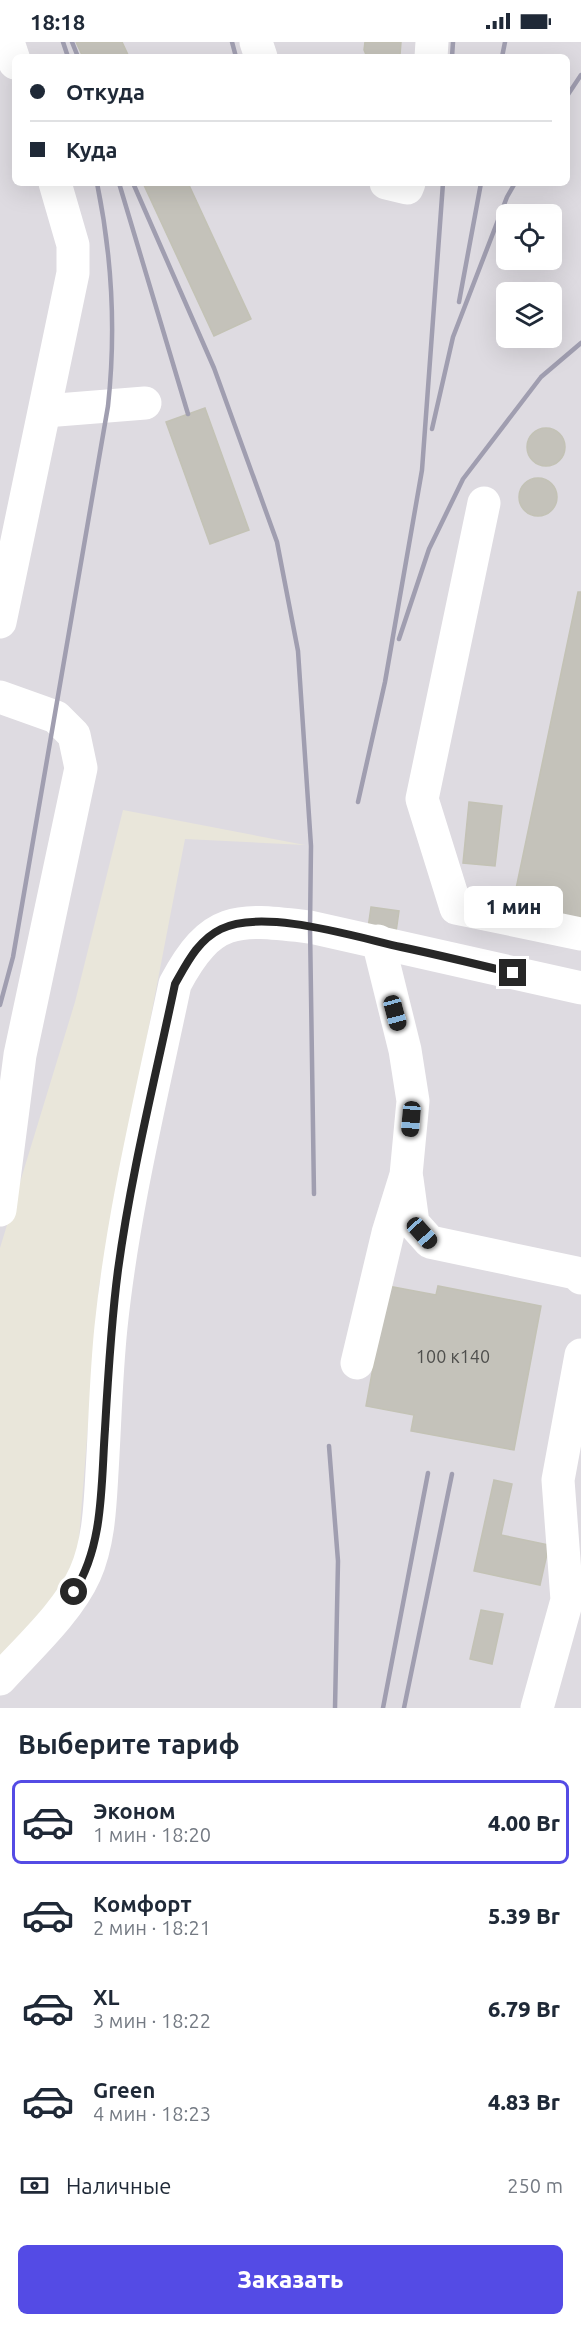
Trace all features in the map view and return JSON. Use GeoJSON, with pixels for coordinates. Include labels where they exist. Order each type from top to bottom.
{"type":"FeatureCollection","features":[{"type":"Feature","properties":{"kind":"lane"},"geometry":{"type":"LineString","coordinates":[[0,622],[72,273],[73,245],[56,186]]}},
{"type":"Feature","properties":{"kind":"lane"},"geometry":{"type":"LineString","coordinates":[[45,411],[145,403]]}},
{"type":"Feature","properties":{"kind":"lane"},"geometry":{"type":"LineString","coordinates":[[484,503],[422,799],[456,908],[581,934]]}},
{"type":"Feature","properties":{"kind":"lane"},"geometry":{"type":"LineString","coordinates":[[0,697],[56,717],[74,735],[81,768],[20,1055],[0,1210]]}},
{"type":"Feature","properties":{"kind":"lane"},"geometry":{"type":"LineString","coordinates":[[0,1679],[63,1609],[84,1576],[94,1549],[100,1495],[111,1329],[118,1269],[175,984],[188,959],[202,942],[221,929],[241,922],[310,927],[581,988]]}},
{"type":"Feature","properties":{"kind":"lane"},"geometry":{"type":"LineString","coordinates":[[357,1363],[387,1233],[406,1175],[413,1101],[405,1050],[378,941]]}},
{"type":"Feature","properties":{"kind":"lane"},"geometry":{"type":"LineString","coordinates":[[406,1175],[413,1223],[430,1242],[576,1273],[581,1278]]}},
{"type":"Feature","properties":{"kind":"lane"},"geometry":{"type":"LineString","coordinates":[[537,1708],[567,1600],[558,1480],[581,1355]]}},
{"type":"Feature","properties":{"kind":"shaded area"},"geometry":{"type":"Polygon","coordinates":[[[0,42],[581,42],[581,1708],[0,1708],[0,1667],[77,1564],[99,1286],[185,839],[305,845],[123,810],[75,1002],[0,1248],[0,42]]]}},
{"type":"Feature","properties":{"kind":"building"},"geometry":{"type":"Polygon","coordinates":[[[76,42],[122,42],[128,54],[82,54],[76,42]]]}},
{"type":"Feature","properties":{"kind":"building"},"geometry":{"type":"Polygon","coordinates":[[[365,42],[401,42],[400,54],[366,54],[365,42]]]}},
{"type":"Feature","properties":{"kind":"building"},"geometry":{"type":"Polygon","coordinates":[[[144,186],[189,186],[251,319],[214,336],[144,186]]]}},
{"type":"Feature","properties":{"kind":"building"},"geometry":{"type":"Polygon","coordinates":[[[205,408],[249,530],[210,544],[166,422],[205,408]]]}},
{"type":"Feature","properties":{"kind":"building"},"geometry":{"type":"Polygon","coordinates":[[[546,428],[559,434],[565,447],[559,460],[546,466],[533,460],[527,447],[533,434],[546,428]]]}},
{"type":"Feature","properties":{"kind":"building"},"geometry":{"type":"Polygon","coordinates":[[[538,478],[551,484],[557,497],[551,510],[538,516],[525,510],[519,497],[525,484],[538,478]]]}},
{"type":"Feature","properties":{"kind":"building"},"geometry":{"type":"Polygon","coordinates":[[[578,592],[581,592],[581,923],[512,908],[578,592]]]}},
{"type":"Feature","properties":{"kind":"building"},"geometry":{"type":"Polygon","coordinates":[[[469,802],[502,806],[495,866],[463,863],[469,802]]]}},
{"type":"Feature","properties":{"kind":"building"},"geometry":{"type":"Polygon","coordinates":[[[371,907],[399,911],[396,932],[368,928],[371,907]]]}},
{"type":"Feature","properties":{"kind":"building"},"geometry":{"type":"Polygon","coordinates":[[[388,1286],[436,1295],[438,1286],[541,1306],[514,1450],[411,1431],[414,1415],[366,1406],[388,1286]]]}},
{"type":"Feature","properties":{"kind":"building"},"geometry":{"type":"Polygon","coordinates":[[[494,1480],[512,1484],[501,1535],[549,1545],[540,1585],[474,1571],[494,1480]]]}},
{"type":"Feature","properties":{"kind":"building"},"geometry":{"type":"Polygon","coordinates":[[[481,1610],[503,1614],[492,1664],[470,1659],[481,1610]]]}},
{"type":"Feature","properties":{"kind":"railway"},"geometry":{"type":"LineString","coordinates":[[63,42],[67,54]]}},
{"type":"Feature","properties":{"kind":"railway"},"geometry":{"type":"LineString","coordinates":[[72,42],[77,54]]}},
{"type":"Feature","properties":{"kind":"railway"},"geometry":{"type":"LineString","coordinates":[[232,42],[235,54]]}},
{"type":"Feature","properties":{"kind":"railway"},"geometry":{"type":"LineString","coordinates":[[452,54],[453,42]]}},
{"type":"Feature","properties":{"kind":"railway"},"geometry":{"type":"LineString","coordinates":[[503,54],[505,42]]}},
{"type":"Feature","properties":{"kind":"railway"},"geometry":{"type":"LineString","coordinates":[[570,92],[581,75]]}},
{"type":"Feature","properties":{"kind":"railway"},"geometry":{"type":"LineString","coordinates":[[0,1005],[13,957],[108,406],[112,350],[111,294],[106,238],[98,186]]}},
{"type":"Feature","properties":{"kind":"railway"},"geometry":{"type":"LineString","coordinates":[[120,186],[188,414]]}},
{"type":"Feature","properties":{"kind":"railway"},"geometry":{"type":"LineString","coordinates":[[134,186],[214,368],[277,542],[298,651],[311,846],[314,1194]]}},
{"type":"Feature","properties":{"kind":"railway"},"geometry":{"type":"LineString","coordinates":[[358,802],[385,682],[422,470],[443,186]]}},
{"type":"Feature","properties":{"kind":"railway"},"geometry":{"type":"LineString","coordinates":[[459,302],[480,186]]}},
{"type":"Feature","properties":{"kind":"railway"},"geometry":{"type":"LineString","coordinates":[[432,429],[453,337],[513,186]]}},
{"type":"Feature","properties":{"kind":"railway"},"geometry":{"type":"LineString","coordinates":[[399,639],[429,549],[463,479],[541,377],[581,343]]}},
{"type":"Feature","properties":{"kind":"railway"},"geometry":{"type":"LineString","coordinates":[[329,1446],[338,1561],[335,1708]]}},
{"type":"Feature","properties":{"kind":"railway"},"geometry":{"type":"LineString","coordinates":[[383,1708],[428,1473]]}},
{"type":"Feature","properties":{"kind":"railway"},"geometry":{"type":"LineString","coordinates":[[404,1708],[452,1474]]}},
{"type":"Feature","properties":{"kind":"route"},"geometry":{"type":"LineString","coordinates":[[74,1592],[84,1576],[94,1549],[100,1495],[111,1329],[122,1246],[175,984],[188,959],[202,942],[221,929],[241,922],[264,922],[310,927],[513,973]]}}]}
